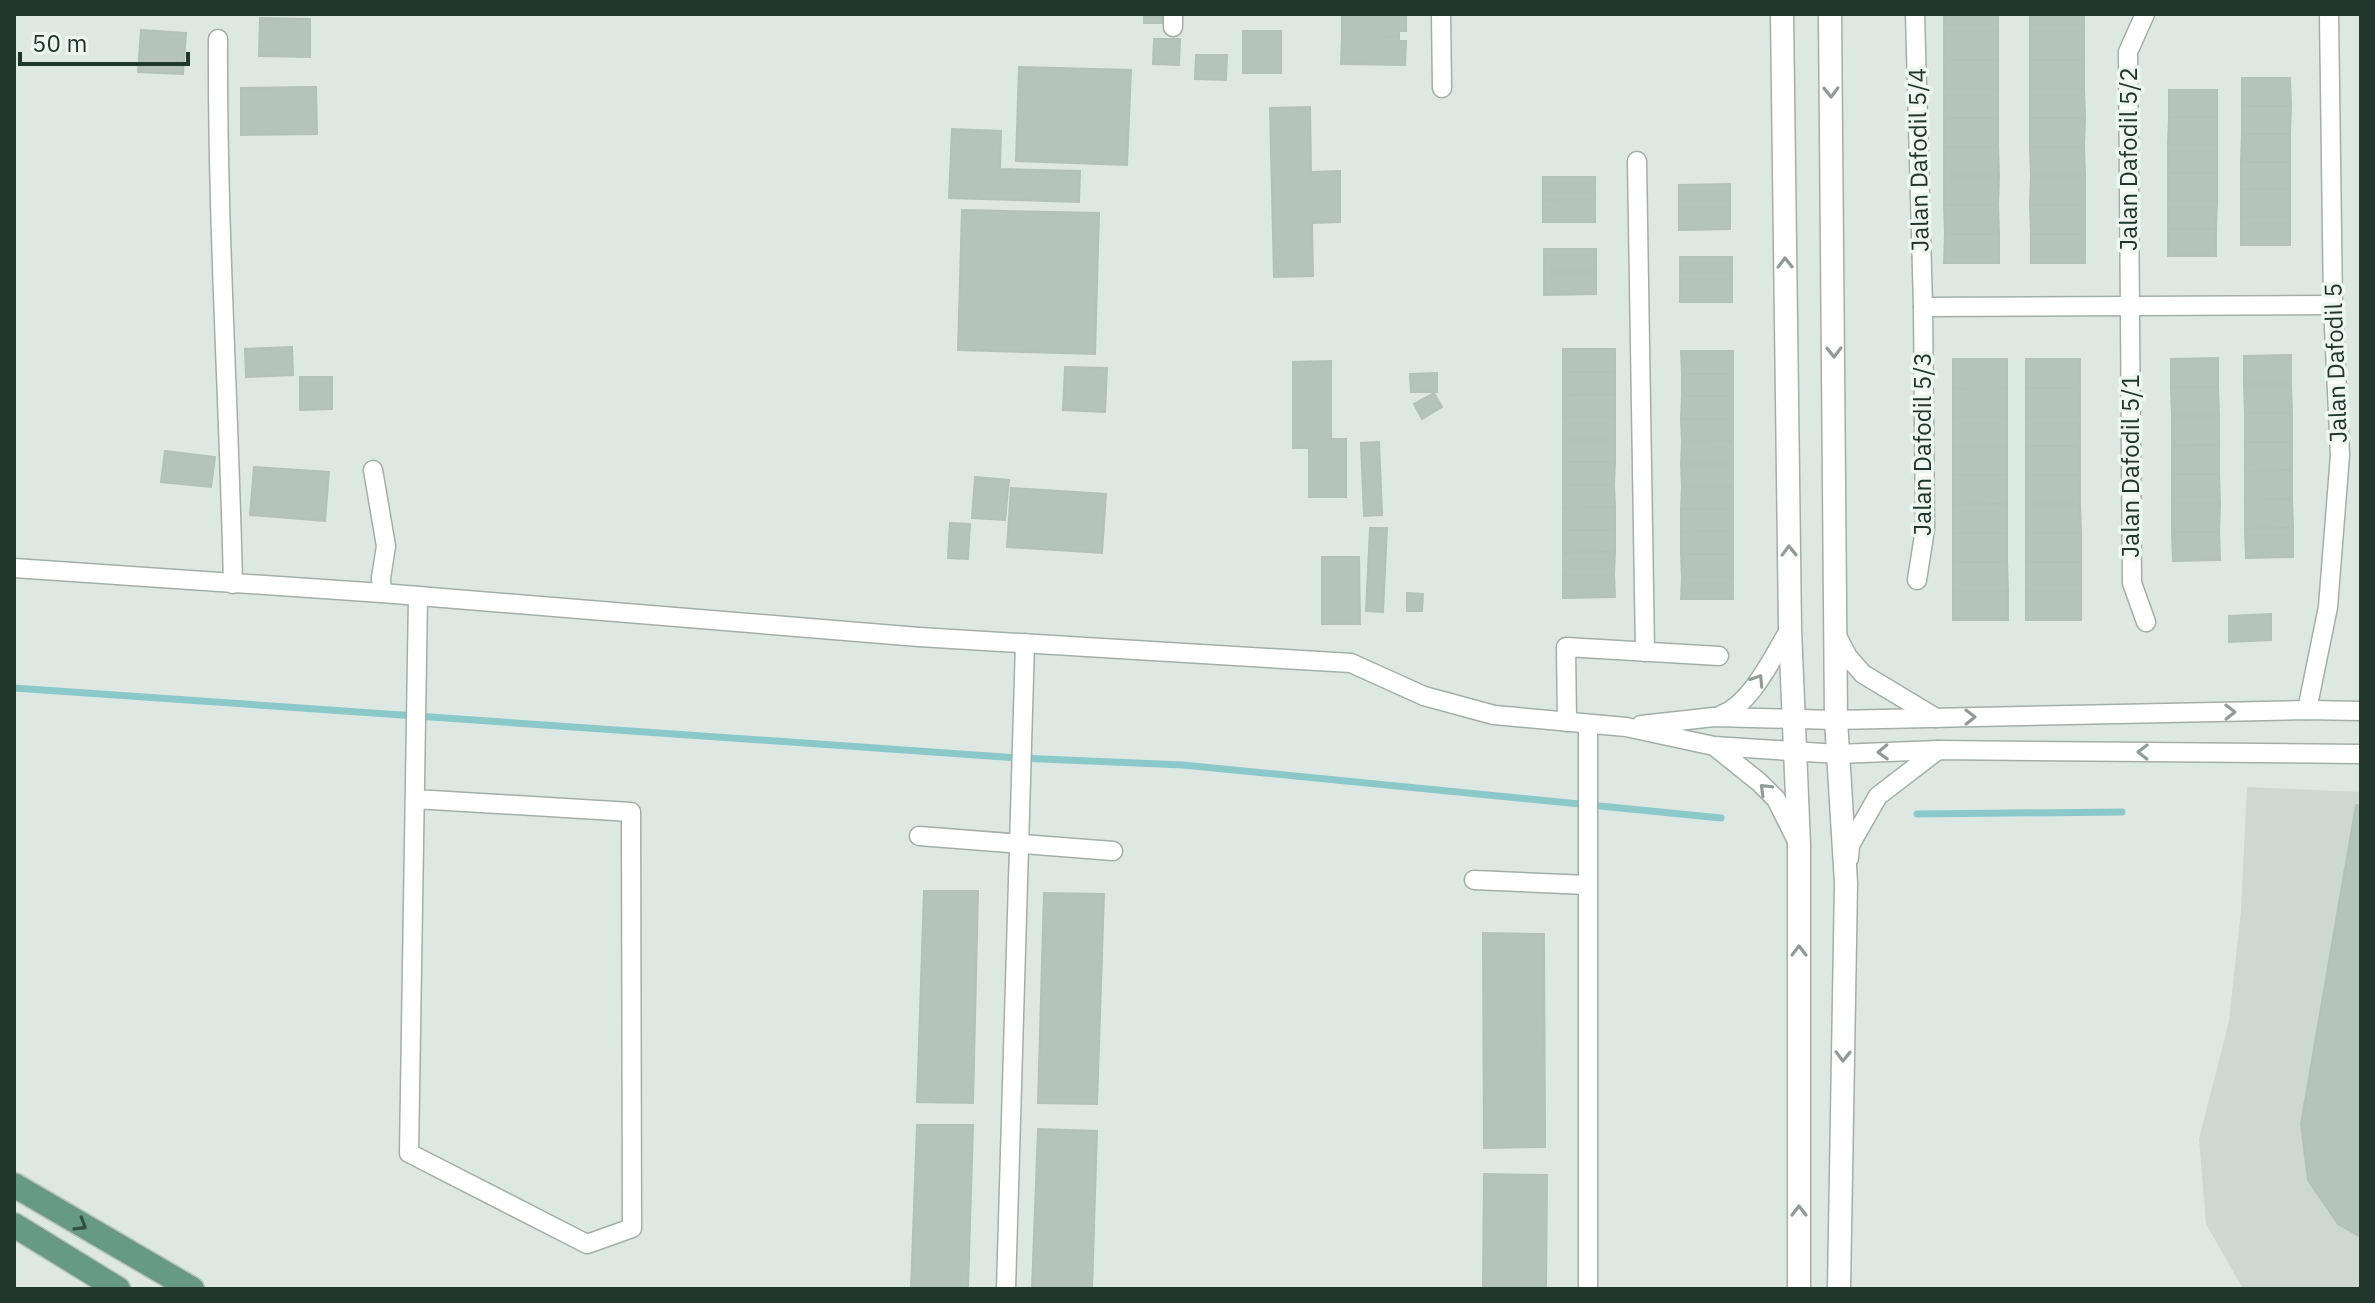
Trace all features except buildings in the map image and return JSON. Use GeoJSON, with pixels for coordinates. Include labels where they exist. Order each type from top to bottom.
{"type":"FeatureCollection","features":[{"type":"Feature","properties":{"kind":"main road"},"geometry":{"type":"LineString","coordinates":[[14,1185],[192,1289]]}},
{"type":"Feature","properties":{"kind":"main road"},"geometry":{"type":"LineString","coordinates":[[14,1225],[118,1289]]}},
{"type":"Feature","properties":{"kind":"street"},"geometry":{"type":"LineString","coordinates":[[1441,14],[1442,88]]}},
{"type":"Feature","properties":{"kind":"street"},"geometry":{"type":"LineString","coordinates":[[1782,14],[1790,629],[1799,845],[1799,1289]]}},
{"type":"Feature","properties":{"kind":"street"},"geometry":{"type":"LineString","coordinates":[[1830,14],[1836,720],[1846,883],[1839,1289]]}},
{"type":"Feature","properties":{"kind":"street","name":"Jalan Dafodil 5/4"},"geometry":{"type":"LineString","coordinates":[[1915,14],[1923,307]]}},
{"type":"Feature","properties":{"kind":"street","name":"Jalan Dafodil 5/2"},"geometry":{"type":"LineString","coordinates":[[2130,307],[2128,52],[2145,14]]}},
{"type":"Feature","properties":{"kind":"street","name":"Jalan Dafodil 5"},"geometry":{"type":"LineString","coordinates":[[2307,710],[2328,607],[2340,455],[2333,305],[2329,14]]}},
{"type":"Feature","properties":{"kind":"street"},"geometry":{"type":"LineString","coordinates":[[218,39],[217,159],[233,584]]}},
{"type":"Feature","properties":{"kind":"street"},"geometry":{"type":"LineString","coordinates":[[1637,161],[1645,652]]}},
{"type":"Feature","properties":{"kind":"street"},"geometry":{"type":"LineString","coordinates":[[1923,307],[2333,305]]}},
{"type":"Feature","properties":{"kind":"street","name":"Jalan Dafodil 5/3"},"geometry":{"type":"LineString","coordinates":[[1917,580],[1925,529],[1923,307]]}},
{"type":"Feature","properties":{"kind":"street","name":"Jalan Dafodil 5/1"},"geometry":{"type":"LineString","coordinates":[[2130,307],[2132,583],[2146,622]]}},
{"type":"Feature","properties":{"kind":"street"},"geometry":{"type":"LineString","coordinates":[[373,470],[386,546],[381,585]]}},
{"type":"Feature","properties":{"kind":"street"},"geometry":{"type":"LineString","coordinates":[[14,568],[233,584],[381,585],[418,596],[919,637],[1351,663],[1424,696],[1494,715],[1626,727],[1714,746],[1838,754],[1938,750],[2361,754]]}},
{"type":"Feature","properties":{"kind":"street"},"geometry":{"type":"LineString","coordinates":[[415,799],[631,812],[632,1228],[587,1244],[409,1153],[418,596]]}},
{"type":"Feature","properties":{"kind":"street"},"geometry":{"type":"LineString","coordinates":[[1714,717],[1735,711],[1790,629]]}},
{"type":"Feature","properties":{"kind":"street"},"geometry":{"type":"LineString","coordinates":[[1837,636],[1848,657],[1863,674],[1936,718]]}},
{"type":"Feature","properties":{"kind":"street"},"geometry":{"type":"LineString","coordinates":[[1006,1289],[1025,643]]}},
{"type":"Feature","properties":{"kind":"street"},"geometry":{"type":"LineString","coordinates":[[1567,722],[1566,647],[1719,656]]}},
{"type":"Feature","properties":{"kind":"street"},"geometry":{"type":"LineString","coordinates":[[1626,727],[1714,717],[1836,720],[2361,711]]}},
{"type":"Feature","properties":{"kind":"street"},"geometry":{"type":"LineString","coordinates":[[1588,724],[1588,1289]]}},
{"type":"Feature","properties":{"kind":"street"},"geometry":{"type":"LineString","coordinates":[[1714,746],[1776,799],[1799,845]]}},
{"type":"Feature","properties":{"kind":"street"},"geometry":{"type":"LineString","coordinates":[[1846,883],[1850,845],[1878,796],[1938,750]]}},
{"type":"Feature","properties":{"kind":"street"},"geometry":{"type":"LineString","coordinates":[[919,836],[1113,851]]}},
{"type":"Feature","properties":{"kind":"street"},"geometry":{"type":"LineString","coordinates":[[1474,880],[1587,885]]}},
{"type":"Feature","properties":{"kind":"shaded area"},"geometry":{"type":"Polygon","coordinates":[[[2247,787],[2361,792],[2361,1289],[2243,1289],[2206,1224],[2199,1139],[2229,1021],[2241,910],[2247,787]]]}},
{"type":"Feature","properties":{"kind":"waterway"},"geometry":{"type":"LineString","coordinates":[[14,688],[1019,758],[1183,765],[1721,818]]}},
{"type":"Feature","properties":{"kind":"waterway"},"geometry":{"type":"LineString","coordinates":[[1917,814],[2122,812]]}}]}
